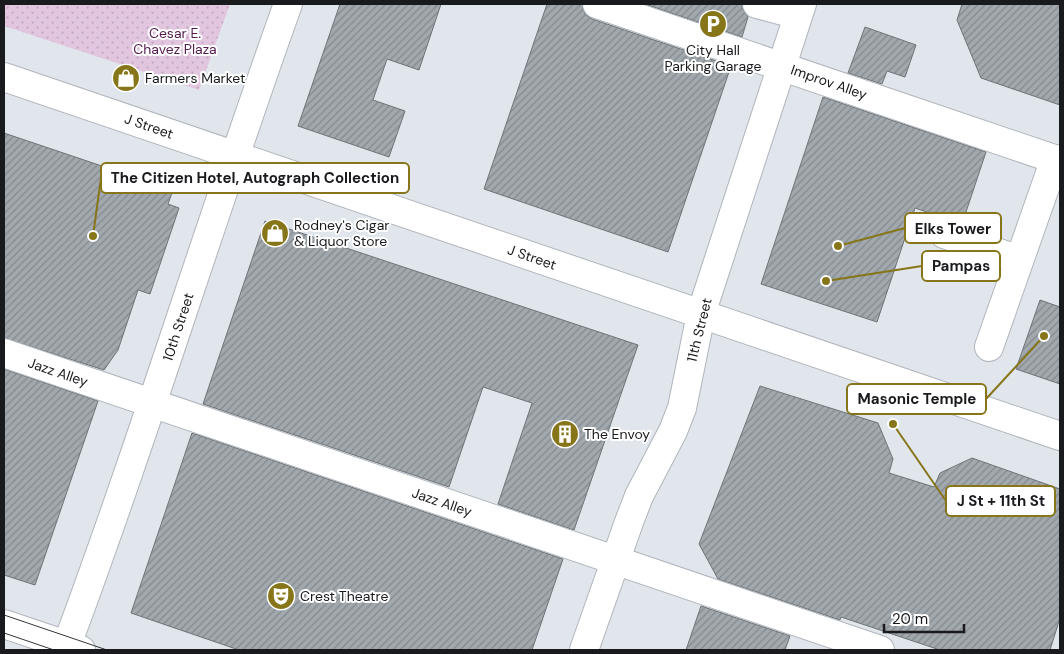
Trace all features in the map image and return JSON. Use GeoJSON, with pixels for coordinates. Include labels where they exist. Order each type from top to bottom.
{"type":"FeatureCollection","features":[{"type":"Feature","properties":{"kind":"street","name":"10th Street"},"geometry":{"type":"LineString","coordinates":[[71,649],[235,155],[288,4]]}},
{"type":"Feature","properties":{"kind":"street","name":"Improv Alley"},"geometry":{"type":"LineString","coordinates":[[597,4],[1058,160]]}},
{"type":"Feature","properties":{"kind":"street"},"geometry":{"type":"LineString","coordinates":[[757,4],[800,10]]}},
{"type":"Feature","properties":{"kind":"street","name":"11th Street"},"geometry":{"type":"LineString","coordinates":[[584,650],[639,496],[673,431],[682,408],[701,314],[800,10]]}},
{"type":"Feature","properties":{"kind":"street","name":"J Street"},"geometry":{"type":"LineString","coordinates":[[4,76],[1060,436]]}},
{"type":"Feature","properties":{"kind":"street"},"geometry":{"type":"LineString","coordinates":[[989,347],[1058,160]]}},
{"type":"Feature","properties":{"kind":"street"},"geometry":{"type":"LineString","coordinates":[[944,234],[1020,260]]}},
{"type":"Feature","properties":{"kind":"street","name":"Jazz Alley"},"geometry":{"type":"LineString","coordinates":[[4,353],[880,650]]}},
{"type":"Feature","properties":{"kind":"street"},"geometry":{"type":"LineString","coordinates":[[4,624],[71,649]]}},
{"type":"Feature","properties":{"kind":"green space","name":"Cesar E. Chavez Plaza"},"geometry":{"type":"Polygon","coordinates":[[[4,4],[230,4],[199,90],[4,26],[4,4]]]}},
{"type":"Feature","properties":{"kind":"building"},"geometry":{"type":"Polygon","coordinates":[[[340,4],[441,4],[419,70],[387,59],[373,100],[405,111],[389,157],[298,126],[340,4]]]}},
{"type":"Feature","properties":{"kind":"building"},"geometry":{"type":"Polygon","coordinates":[[[547,4],[582,4],[585,14],[592,19],[731,66],[668,252],[484,189],[547,4]]]}},
{"type":"Feature","properties":{"kind":"building","name":"City Hall Parking Garage"},"geometry":{"type":"Polygon","coordinates":[[[645,4],[742,4],[742,8],[748,17],[742,37],[645,4]]]}},
{"type":"Feature","properties":{"kind":"building"},"geometry":{"type":"Polygon","coordinates":[[[962,4],[1060,4],[1060,105],[981,78],[957,20],[962,4]]]}},
{"type":"Feature","properties":{"kind":"building"},"geometry":{"type":"Polygon","coordinates":[[[865,27],[916,45],[905,77],[887,71],[882,84],[848,73],[865,27]]]}},
{"type":"Feature","properties":{"kind":"building"},"geometry":{"type":"Polygon","coordinates":[[[823,97],[986,152],[962,224],[915,208],[877,322],[761,284],[823,97]]]}},
{"type":"Feature","properties":{"kind":"building"},"geometry":{"type":"Polygon","coordinates":[[[4,133],[173,190],[168,204],[179,208],[150,294],[138,290],[118,350],[104,370],[4,338],[4,133]]]}},
{"type":"Feature","properties":{"kind":"building"},"geometry":{"type":"Polygon","coordinates":[[[265,221],[638,345],[574,530],[498,504],[532,403],[483,387],[449,487],[203,404],[265,221]]]}},
{"type":"Feature","properties":{"kind":"building"},"geometry":{"type":"Polygon","coordinates":[[[1040,300],[1060,307],[1060,384],[1016,369],[1040,300]]]}},
{"type":"Feature","properties":{"kind":"building"},"geometry":{"type":"Polygon","coordinates":[[[4,369],[98,401],[35,585],[4,575],[4,369]]]}},
{"type":"Feature","properties":{"kind":"building"},"geometry":{"type":"Polygon","coordinates":[[[760,386],[878,423],[893,459],[889,473],[934,487],[940,473],[972,458],[1060,489],[1060,618],[1050,650],[940,650],[841,617],[840,620],[718,579],[699,544],[760,386]]]}},
{"type":"Feature","properties":{"kind":"building"},"geometry":{"type":"Polygon","coordinates":[[[192,433],[563,559],[532,650],[239,650],[131,613],[192,433]]]}},
{"type":"Feature","properties":{"kind":"building"},"geometry":{"type":"Polygon","coordinates":[[[701,606],[790,636],[785,650],[686,650],[701,606]]]}},
{"type":"Feature","properties":{"kind":"tram line"},"geometry":{"type":"LineString","coordinates":[[4,615],[107,650]]}},
{"type":"Feature","properties":{"kind":"tram line"},"geometry":{"type":"LineString","coordinates":[[4,633],[54,650]]}},
{"type":"Feature","properties":{"kind":"place","name":"City Hall Parking Garage"},"geometry":{"type":"Point","coordinates":[713,24]}},
{"type":"Feature","properties":{"kind":"place","name":"Farmers Market"},"geometry":{"type":"Point","coordinates":[126,78]}},
{"type":"Feature","properties":{"kind":"place","name":"Rodney's Cigar & Liquor Store"},"geometry":{"type":"Point","coordinates":[275,233]}},
{"type":"Feature","properties":{"kind":"place","name":"The Citizen Hotel, Autograph Collection"},"geometry":{"type":"Point","coordinates":[93,236]}},
{"type":"Feature","properties":{"kind":"place","name":"Elks Tower"},"geometry":{"type":"Point","coordinates":[838,246]}},
{"type":"Feature","properties":{"kind":"place","name":"Pampas"},"geometry":{"type":"Point","coordinates":[826,281]}},
{"type":"Feature","properties":{"kind":"place","name":"Masonic Temple"},"geometry":{"type":"Point","coordinates":[1044,336]}},
{"type":"Feature","properties":{"kind":"place","name":"J St + 11th St"},"geometry":{"type":"Point","coordinates":[893,424]}},
{"type":"Feature","properties":{"kind":"place","name":"The Envoy"},"geometry":{"type":"Point","coordinates":[565,434]}},
{"type":"Feature","properties":{"kind":"place","name":"Crest Theatre"},"geometry":{"type":"Point","coordinates":[281,596]}}]}
